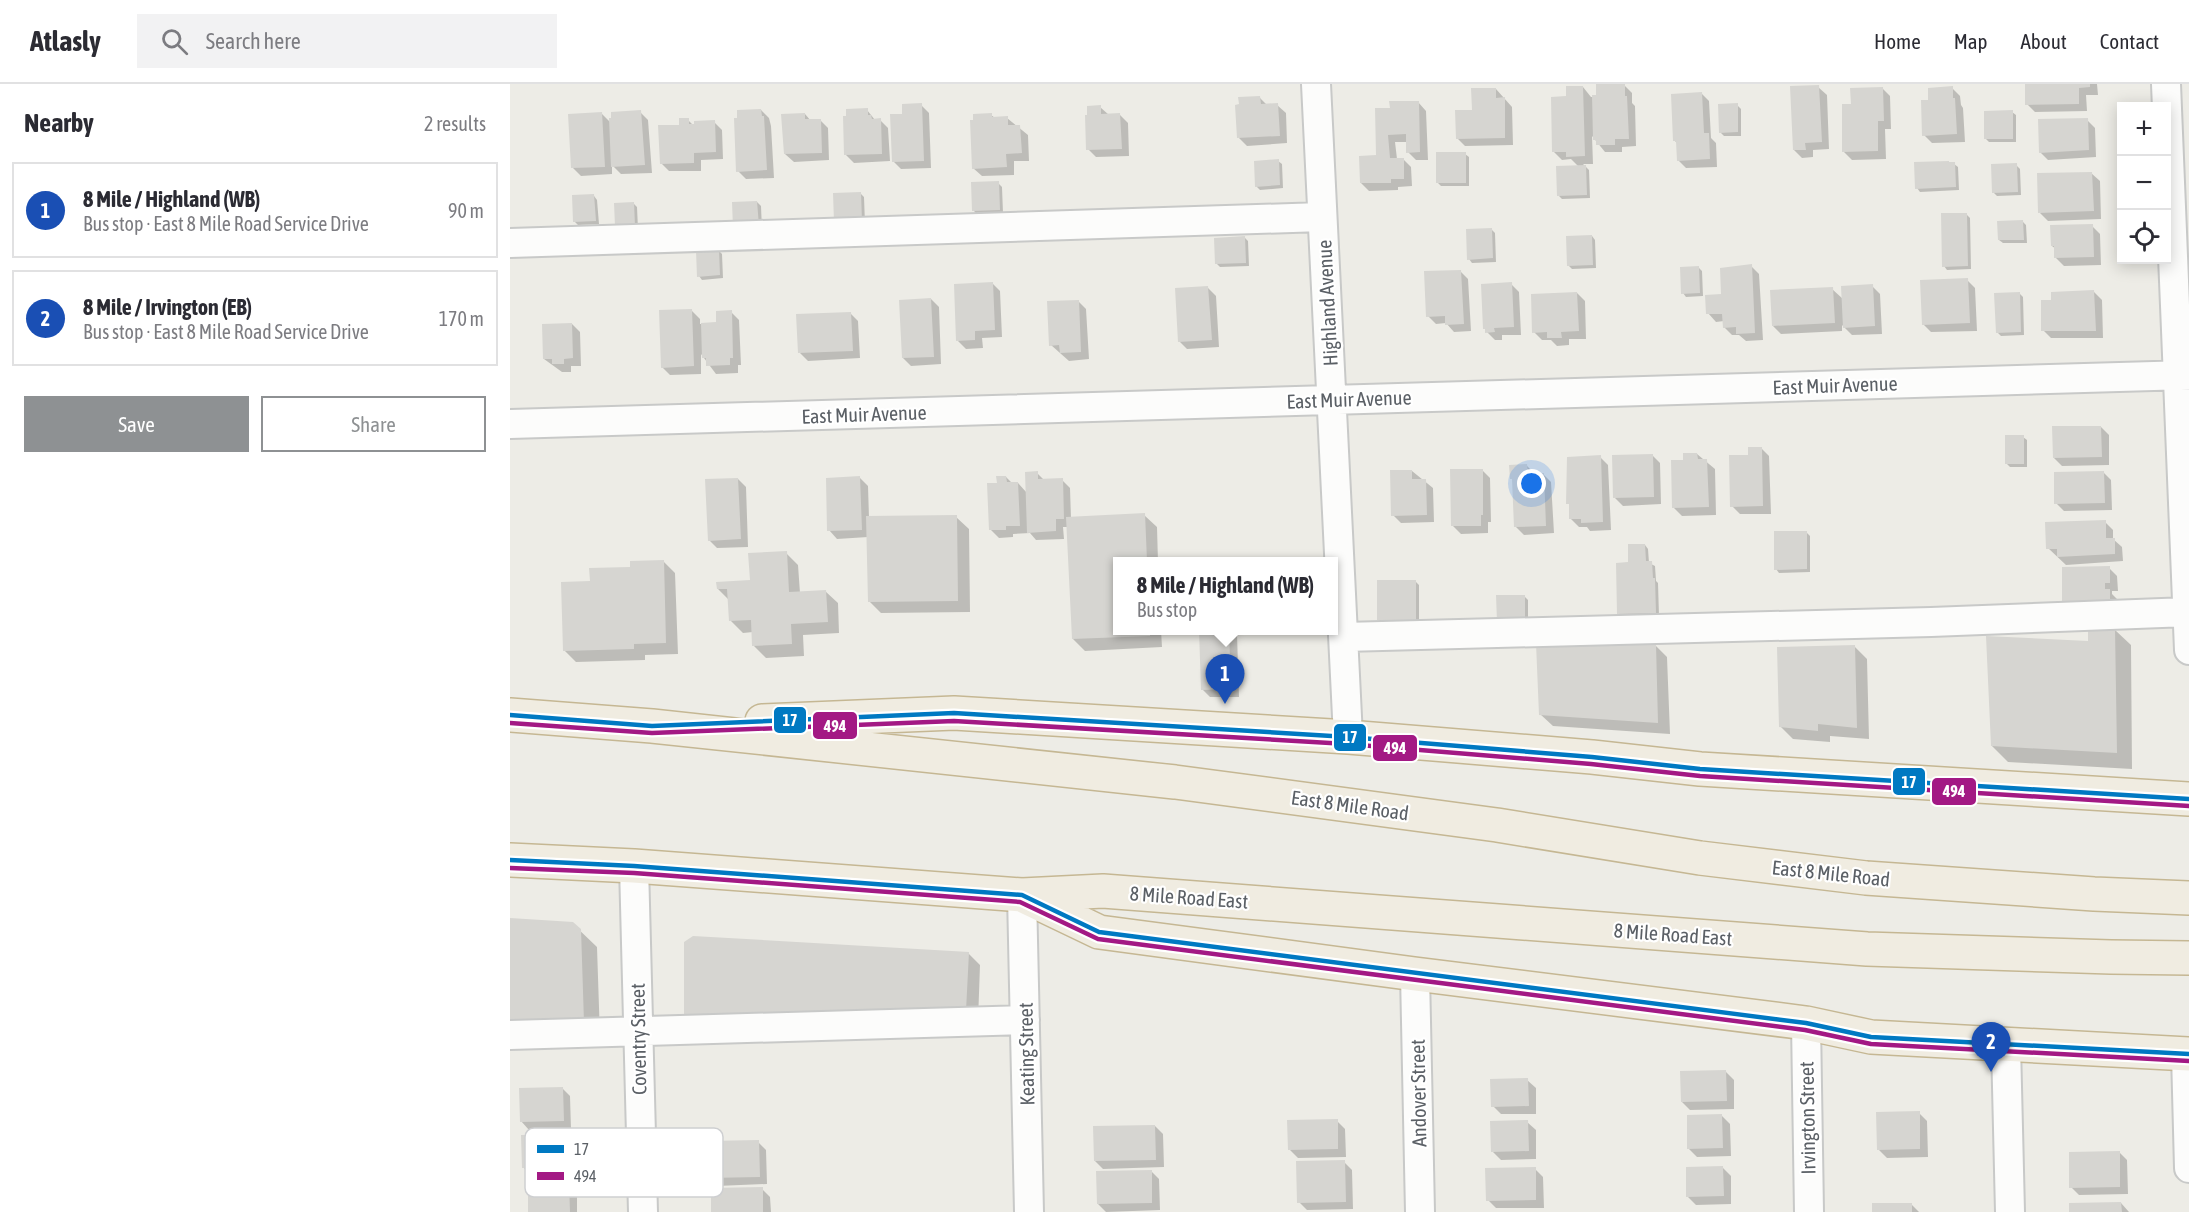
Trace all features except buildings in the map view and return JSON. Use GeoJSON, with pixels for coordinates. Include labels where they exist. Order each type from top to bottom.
{"type":"FeatureCollection","features":[{"type":"Feature","properties":{"kind":"highway"},"geometry":{"type":"LineString","coordinates":[[652,726],[954,713],[1348,737],[1592,757],[1700,769],[2189,799]]}},
{"type":"Feature","properties":{"kind":"highway","name":"East 8 Mile Road"},"geometry":{"type":"LineString","coordinates":[[510,716],[652,726],[1175,782],[1497,825],[1700,858],[1866,878],[2094,894],[2189,898]]}},
{"type":"Feature","properties":{"kind":"highway","name":"8 Mile Road East"},"geometry":{"type":"LineString","coordinates":[[510,860],[634,866],[1022,895],[1103,891],[1867,949],[2189,958]]}},
{"type":"Feature","properties":{"kind":"highway"},"geometry":{"type":"LineString","coordinates":[[1022,895],[1099,932],[1806,1023],[1871,1037],[2187,1054]]}},
{"type":"Feature","properties":{"kind":"street","name":"Highland Avenue"},"geometry":{"type":"LineString","coordinates":[[1316,84],[1348,737]]}},
{"type":"Feature","properties":{"kind":"street"},"geometry":{"type":"LineString","coordinates":[[2166,84],[2183,375],[2189,650]]}},
{"type":"Feature","properties":{"kind":"street"},"geometry":{"type":"LineString","coordinates":[[510,243],[1322,217]]}},
{"type":"Feature","properties":{"kind":"street","name":"East Muir Avenue"},"geometry":{"type":"LineString","coordinates":[[510,424],[2183,375]]}},
{"type":"Feature","properties":{"kind":"street"},"geometry":{"type":"LineString","coordinates":[[1344,637],[1931,622],[2187,612]]}},
{"type":"Feature","properties":{"kind":"street","name":"Coventry Street"},"geometry":{"type":"LineString","coordinates":[[634,866],[640,1128]]}},
{"type":"Feature","properties":{"kind":"street","name":"Keating Street"},"geometry":{"type":"LineString","coordinates":[[1022,895],[1029,1212]]}},
{"type":"Feature","properties":{"kind":"street","name":"Andover Street"},"geometry":{"type":"LineString","coordinates":[[1415,974],[1420,1212]]}},
{"type":"Feature","properties":{"kind":"street"},"geometry":{"type":"LineString","coordinates":[[510,1035],[1025,1020]]}},
{"type":"Feature","properties":{"kind":"street","name":"Irvington Street"},"geometry":{"type":"LineString","coordinates":[[1806,1023],[1809,1212]]}},
{"type":"Feature","properties":{"kind":"street"},"geometry":{"type":"LineString","coordinates":[[2006,1045],[2010,1212]]}},
{"type":"Feature","properties":{"kind":"street"},"geometry":{"type":"LineString","coordinates":[[2187,1054],[2189,1168]]}},
{"type":"Feature","properties":{"kind":"street","name":"Coventry Street"},"geometry":{"type":"LineString","coordinates":[[642,1197],[642,1212]]}},
{"type":"Feature","properties":{"kind":"transit line","name":"17"},"geometry":{"type":"LineString","coordinates":[[510,715],[652,726],[954,713],[1348,737],[1592,757],[1700,769],[2189,799]]}},
{"type":"Feature","properties":{"kind":"transit line","name":"494"},"geometry":{"type":"LineString","coordinates":[[510,723],[652,733],[954,721],[1347,744],[1591,764],[1700,776],[2189,806]]}},
{"type":"Feature","properties":{"kind":"transit line","name":"17"},"geometry":{"type":"LineString","coordinates":[[510,860],[634,866],[1022,895],[1099,932],[1806,1023],[1871,1037],[2189,1054]]}},
{"type":"Feature","properties":{"kind":"transit line","name":"494"},"geometry":{"type":"LineString","coordinates":[[510,868],[634,873],[1020,902],[1098,939],[1805,1030],[1871,1044],[2189,1061]]}},
{"type":"Feature","properties":{"kind":"place","name":"8 Mile / Highland (WB)"},"geometry":{"type":"Point","coordinates":[1225,704]}},
{"type":"Feature","properties":{"kind":"place","name":"8 Mile / Irvington (EB)"},"geometry":{"type":"Point","coordinates":[1991,1072]}}]}
